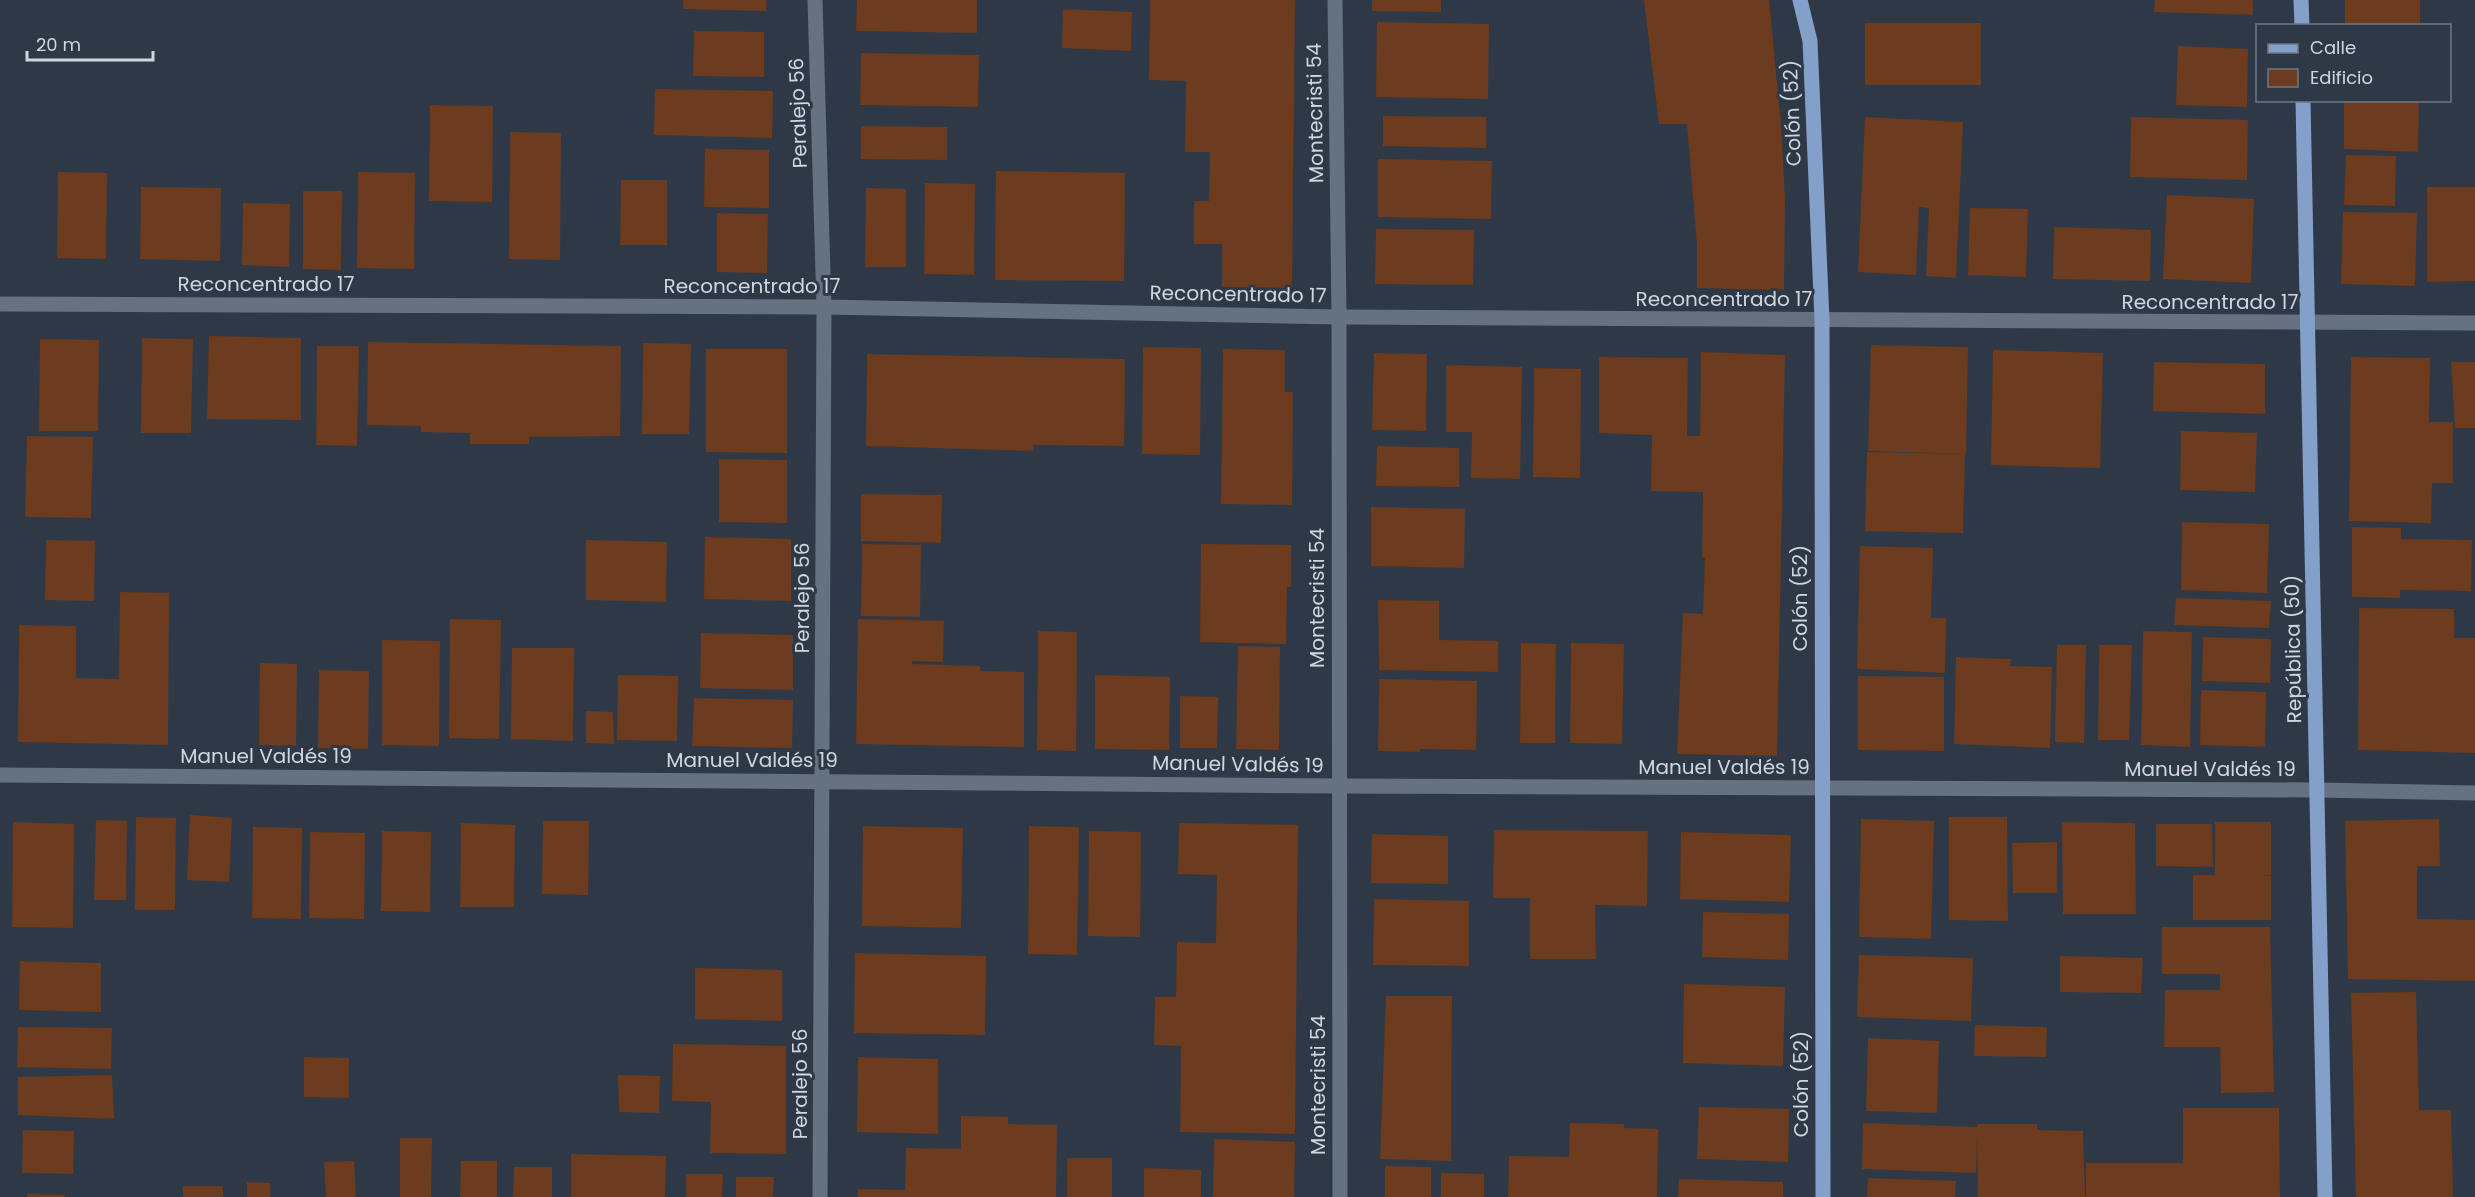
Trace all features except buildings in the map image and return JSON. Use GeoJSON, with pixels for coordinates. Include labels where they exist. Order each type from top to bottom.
{"type":"FeatureCollection","features":[{"type":"Feature","properties":{"kind":"main road","name":"Colón (52)"},"geometry":{"type":"LineString","coordinates":[[1800,0],[1810,41],[1822,321],[1822,1197]]}},
{"type":"Feature","properties":{"kind":"main road"},"geometry":{"type":"LineString","coordinates":[[2301,0],[2302,24]]}},
{"type":"Feature","properties":{"kind":"main road","name":"República (50)"},"geometry":{"type":"LineString","coordinates":[[2303,102],[2325,1197]]}},
{"type":"Feature","properties":{"kind":"street","name":"Peralejo 56"},"geometry":{"type":"LineString","coordinates":[[815,0],[824,307],[820,1197]]}},
{"type":"Feature","properties":{"kind":"street","name":"Montecristi 54"},"geometry":{"type":"LineString","coordinates":[[1335,0],[1339,317],[1340,1197]]}},
{"type":"Feature","properties":{"kind":"street","name":"Reconcentrado 17"},"geometry":{"type":"LineString","coordinates":[[0,304],[824,307],[1339,317],[2308,324],[2475,323]]}},
{"type":"Feature","properties":{"kind":"street","name":"Manuel Valdés 19"},"geometry":{"type":"LineString","coordinates":[[0,775],[1338,786],[2317,790],[2475,793]]}}]}
